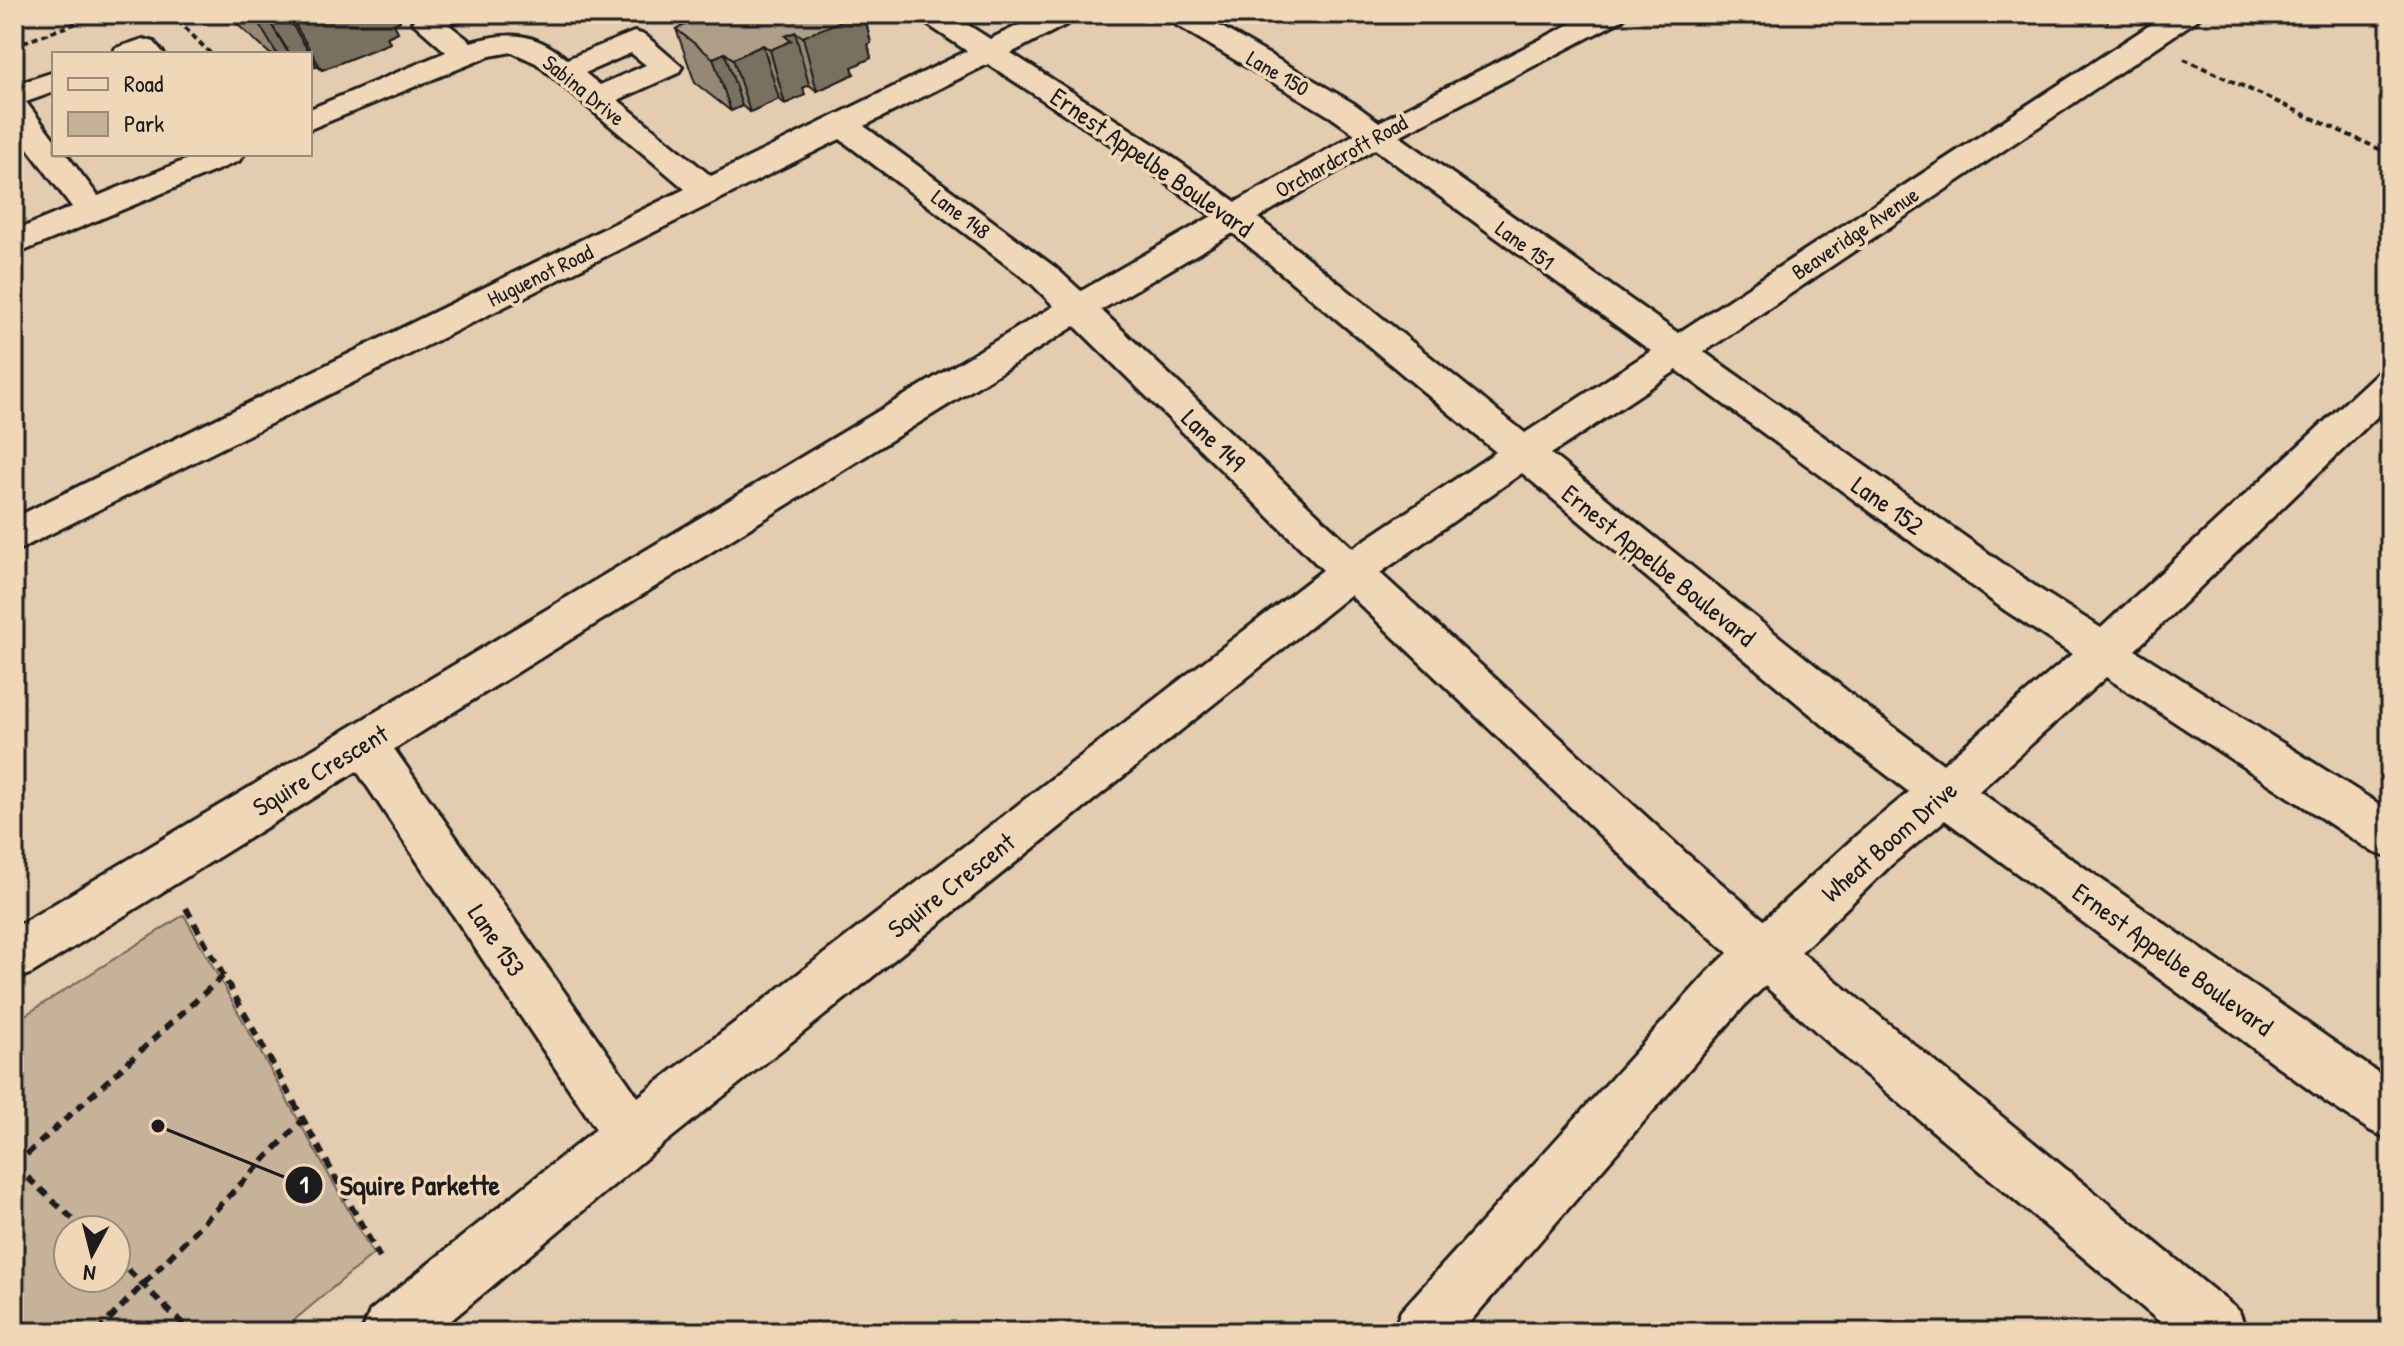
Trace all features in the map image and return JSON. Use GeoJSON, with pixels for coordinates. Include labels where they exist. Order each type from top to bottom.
{"type":"FeatureCollection","features":[{"type":"Feature","properties":{"kind":"street"},"geometry":{"type":"LineString","coordinates":[[447,14],[427,22],[467,54]]}},
{"type":"Feature","properties":{"kind":"street","name":"Ernest Appelbe Boulevard"},"geometry":{"type":"LineString","coordinates":[[931,14],[1144,152],[1234,216],[1856,725],[2307,1056],[2390,1112]]}},
{"type":"Feature","properties":{"kind":"street","name":"Huguenot Road"},"geometry":{"type":"LineString","coordinates":[[14,536],[1065,14]]}},
{"type":"Feature","properties":{"kind":"street","name":"Lane 150"},"geometry":{"type":"LineString","coordinates":[[1178,14],[1342,110],[1375,136]]}},
{"type":"Feature","properties":{"kind":"street","name":"Orchardcroft Road"},"geometry":{"type":"LineString","coordinates":[[1076,309],[1375,136],[1612,14]]}},
{"type":"Feature","properties":{"kind":"street","name":"Beaveridge Avenue"},"geometry":{"type":"LineString","coordinates":[[1523,454],[2187,14]]}},
{"type":"Feature","properties":{"kind":"street"},"geometry":{"type":"LineString","coordinates":[[564,71],[634,41],[667,67],[596,98]]}},
{"type":"Feature","properties":{"kind":"street","name":"Sabina Drive"},"geometry":{"type":"LineString","coordinates":[[312,119],[482,48],[516,42],[547,57],[708,191]]}},
{"type":"Feature","properties":{"kind":"street"},"geometry":{"type":"LineString","coordinates":[[14,96],[52,82]]}},
{"type":"Feature","properties":{"kind":"street"},"geometry":{"type":"LineString","coordinates":[[14,108],[92,211]]}},
{"type":"Feature","properties":{"kind":"street","name":"Lane 148"},"geometry":{"type":"LineString","coordinates":[[842,125],[1044,276],[1076,309]]}},
{"type":"Feature","properties":{"kind":"street","name":"Lane 151"},"geometry":{"type":"LineString","coordinates":[[1375,136],[1675,353]]}},
{"type":"Feature","properties":{"kind":"street"},"geometry":{"type":"LineString","coordinates":[[14,244],[223,156]]}},
{"type":"Feature","properties":{"kind":"street","name":"Lane 149"},"geometry":{"type":"LineString","coordinates":[[1076,309],[1670,870],[1864,1040],[2218,1332]]}},
{"type":"Feature","properties":{"kind":"street","name":"Squire Crescent"},"geometry":{"type":"LineString","coordinates":[[14,956],[1076,309]]}},
{"type":"Feature","properties":{"kind":"street","name":"Lane 152"},"geometry":{"type":"LineString","coordinates":[[1675,353],[2102,654],[2390,837]]}},
{"type":"Feature","properties":{"kind":"street","name":"Wheat Boom Drive"},"geometry":{"type":"LineString","coordinates":[[1422,1332],[1694,1022],[1764,952],[1875,849],[2102,654],[2390,382]]}},
{"type":"Feature","properties":{"kind":"street","name":"Squire Crescent"},"geometry":{"type":"LineString","coordinates":[[391,1332],[632,1135],[1351,571],[1523,454]]}},
{"type":"Feature","properties":{"kind":"street","name":"Lane 153"},"geometry":{"type":"LineString","coordinates":[[364,743],[632,1135]]}},
{"type":"Feature","properties":{"kind":"path"},"geometry":{"type":"LineString","coordinates":[[14,46],[101,14]]}},
{"type":"Feature","properties":{"kind":"path"},"geometry":{"type":"LineString","coordinates":[[171,14],[209,52]]}},
{"type":"Feature","properties":{"kind":"path"},"geometry":{"type":"LineString","coordinates":[[2181,57],[2390,154]]}},
{"type":"Feature","properties":{"kind":"path"},"geometry":{"type":"LineString","coordinates":[[186,908],[380,1258]]}},
{"type":"Feature","properties":{"kind":"path"},"geometry":{"type":"LineString","coordinates":[[67,1214],[14,1166],[223,976]]}},
{"type":"Feature","properties":{"kind":"path"},"geometry":{"type":"LineString","coordinates":[[97,1332],[303,1120]]}},
{"type":"Feature","properties":{"kind":"path"},"geometry":{"type":"LineString","coordinates":[[132,1272],[191,1332]]}},
{"type":"Feature","properties":{"kind":"green space"},"geometry":{"type":"Polygon","coordinates":[[[184,915],[373,1254],[280,1332],[14,1332],[14,1022],[184,915]]]}},
{"type":"Feature","properties":{"kind":"building"},"geometry":{"type":"Polygon","coordinates":[[[686,14],[838,14],[834,16],[841,21],[803,37],[795,32],[785,36],[791,41],[770,50],[763,45],[733,59],[725,53],[713,58],[676,29],[688,24],[678,17],[686,14]]]}},
{"type":"Feature","properties":{"kind":"place","name":"Squire Parkette"},"geometry":{"type":"Point","coordinates":[158,1126]}}]}
